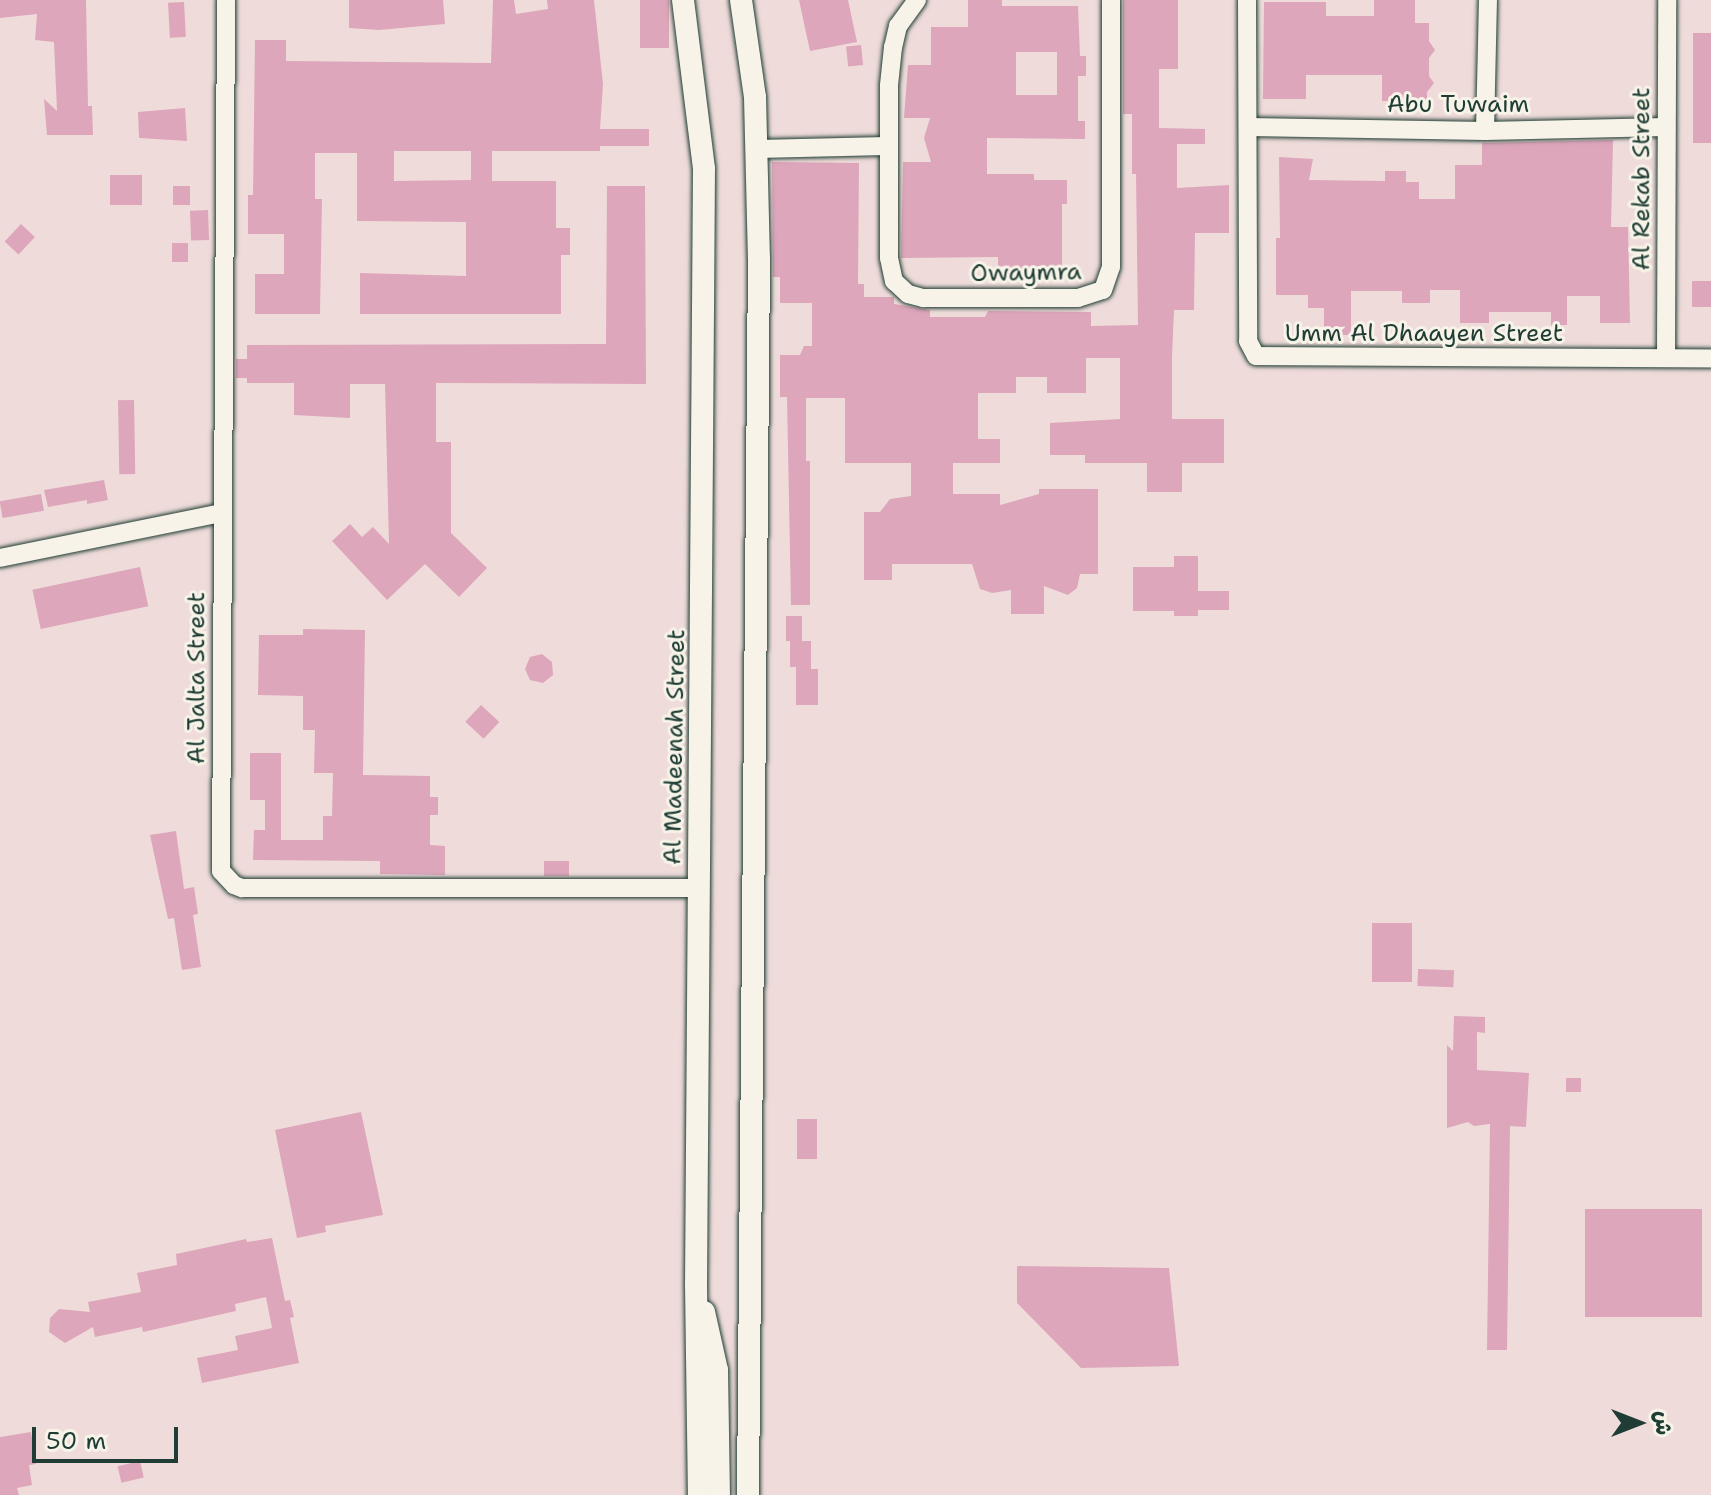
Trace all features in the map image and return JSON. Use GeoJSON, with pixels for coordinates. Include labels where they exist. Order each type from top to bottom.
{"type":"FeatureCollection","features":[{"type":"Feature","properties":{"kind":"street","name":"Al Jalta Street"},"geometry":{"type":"LineString","coordinates":[[226,0],[221,871],[234,885],[700,888]]}},
{"type":"Feature","properties":{"kind":"street","name":"Al Madeenah Street"},"geometry":{"type":"LineString","coordinates":[[683,0],[704,169],[696,1284],[699,1495]]}},
{"type":"Feature","properties":{"kind":"street"},"geometry":{"type":"LineString","coordinates":[[741,0],[755,97],[759,430],[748,1495]]}},
{"type":"Feature","properties":{"kind":"street","name":"Owaymra"},"geometry":{"type":"LineString","coordinates":[[917,0],[898,26],[893,47],[888,146],[891,273],[908,294],[923,298],[1078,298],[1103,290],[1111,267],[1111,0]]}},
{"type":"Feature","properties":{"kind":"street","name":"Umm Al Dhaayen Street"},"geometry":{"type":"LineString","coordinates":[[1247,0],[1248,341],[1256,356],[1711,358]]}},
{"type":"Feature","properties":{"kind":"street"},"geometry":{"type":"LineString","coordinates":[[1485,131],[1488,0]]}},
{"type":"Feature","properties":{"kind":"street","name":"Al Rekab Street"},"geometry":{"type":"LineString","coordinates":[[1666,358],[1667,0]]}},
{"type":"Feature","properties":{"kind":"street","name":"Abu Tuwaim"},"geometry":{"type":"LineString","coordinates":[[1249,127],[1485,131],[1666,127]]}},
{"type":"Feature","properties":{"kind":"street"},"geometry":{"type":"LineString","coordinates":[[756,149],[888,146]]}},
{"type":"Feature","properties":{"kind":"street"},"geometry":{"type":"LineString","coordinates":[[0,558],[222,513]]}},
{"type":"Feature","properties":{"kind":"street"},"geometry":{"type":"LineString","coordinates":[[696,1284],[717,1370],[719,1495]]}},
{"type":"Feature","properties":{"kind":"building"},"geometry":{"type":"Polygon","coordinates":[[[0,0],[86,0],[88,106],[92,106],[93,135],[47,135],[44,99],[57,111],[54,42],[35,40],[37,14],[0,18],[0,0]]]}},
{"type":"Feature","properties":{"kind":"building"},"geometry":{"type":"Polygon","coordinates":[[[349,0],[443,0],[445,24],[379,30],[349,28],[349,0]]]}},
{"type":"Feature","properties":{"kind":"building"},"geometry":{"type":"Polygon","coordinates":[[[493,0],[514,0],[516,14],[548,9],[547,0],[594,0],[603,84],[600,129],[649,129],[649,146],[600,146],[600,151],[492,151],[492,181],[556,181],[556,228],[570,228],[570,255],[561,255],[561,314],[360,314],[360,273],[466,276],[466,222],[357,221],[357,153],[315,153],[315,199],[322,199],[320,314],[255,314],[255,274],[284,274],[284,234],[248,234],[248,195],[253,195],[255,40],[286,40],[286,61],[491,63],[493,0]],[[394,151],[394,181],[471,180],[471,151],[394,151]]]}},
{"type":"Feature","properties":{"kind":"building"},"geometry":{"type":"Polygon","coordinates":[[[640,0],[669,0],[669,48],[640,48],[640,0]]]}},
{"type":"Feature","properties":{"kind":"building"},"geometry":{"type":"Polygon","coordinates":[[[799,0],[848,0],[857,42],[810,51],[799,0]]]}},
{"type":"Feature","properties":{"kind":"building"},"geometry":{"type":"Polygon","coordinates":[[[968,0],[1002,0],[1002,6],[1078,6],[1080,56],[1086,56],[1086,76],[1078,76],[1078,121],[1085,121],[1085,139],[987,138],[987,174],[1034,174],[1034,180],[1067,180],[1067,204],[1062,204],[1062,267],[1038,267],[1038,275],[998,275],[998,257],[901,258],[903,162],[931,162],[924,138],[930,118],[904,118],[908,65],[931,65],[931,27],[968,27],[968,0]],[[1016,52],[1016,95],[1057,95],[1057,52],[1016,52]]]}},
{"type":"Feature","properties":{"kind":"building"},"geometry":{"type":"Polygon","coordinates":[[[1123,0],[1178,0],[1178,69],[1159,69],[1159,128],[1205,129],[1205,144],[1177,144],[1177,188],[1229,185],[1229,233],[1195,233],[1194,310],[1174,310],[1172,357],[1172,419],[1224,419],[1224,463],[1182,463],[1182,492],[1147,492],[1147,463],[1085,463],[1085,455],[1050,455],[1050,423],[1120,419],[1120,358],[1086,358],[1086,393],[1047,393],[1047,377],[1016,377],[1016,393],[978,393],[978,439],[1000,439],[1000,463],[953,463],[953,494],[1000,494],[1000,505],[1039,494],[1039,489],[1098,489],[1098,574],[1080,574],[1077,588],[1068,595],[1044,586],[1044,614],[1011,614],[1011,590],[992,593],[980,589],[972,564],[892,564],[892,580],[864,580],[864,512],[880,512],[890,499],[911,496],[911,463],[845,463],[845,398],[806,398],[806,461],[810,461],[810,605],[791,605],[787,397],[780,397],[780,355],[800,355],[804,346],[812,346],[812,303],[780,303],[780,277],[773,277],[772,162],[859,163],[858,284],[864,284],[864,297],[894,297],[894,304],[930,310],[930,317],[985,317],[988,311],[1091,312],[1091,326],[1138,325],[1132,114],[1123,114],[1123,0]]]}},
{"type":"Feature","properties":{"kind":"building"},"geometry":{"type":"Polygon","coordinates":[[[1374,0],[1415,0],[1415,23],[1429,23],[1429,41],[1435,50],[1429,58],[1429,76],[1434,83],[1427,92],[1427,101],[1382,101],[1382,75],[1306,75],[1306,99],[1263,99],[1264,2],[1326,2],[1326,16],[1374,16],[1374,0]]]}},
{"type":"Feature","properties":{"kind":"building"},"geometry":{"type":"Polygon","coordinates":[[[184,2],[186,37],[170,38],[168,3],[184,2]]]}},
{"type":"Feature","properties":{"kind":"building"},"geometry":{"type":"Polygon","coordinates":[[[1693,33],[1711,33],[1711,143],[1693,143],[1693,33]]]}},
{"type":"Feature","properties":{"kind":"building"},"geometry":{"type":"Polygon","coordinates":[[[861,45],[863,65],[848,66],[846,47],[861,45]]]}},
{"type":"Feature","properties":{"kind":"building"},"geometry":{"type":"Polygon","coordinates":[[[185,108],[187,141],[139,138],[138,112],[185,108]]]}},
{"type":"Feature","properties":{"kind":"building"},"geometry":{"type":"Polygon","coordinates":[[[1613,140],[1611,227],[1628,227],[1630,323],[1600,323],[1600,296],[1567,296],[1567,325],[1551,325],[1551,312],[1489,312],[1489,323],[1460,323],[1460,290],[1430,290],[1430,303],[1402,303],[1402,291],[1351,291],[1351,335],[1324,335],[1324,308],[1308,308],[1308,295],[1276,295],[1276,238],[1280,238],[1279,157],[1313,159],[1309,180],[1385,181],[1385,171],[1406,171],[1406,182],[1419,182],[1419,199],[1455,199],[1455,165],[1482,165],[1482,143],[1613,140]]]}},
{"type":"Feature","properties":{"kind":"building"},"geometry":{"type":"Polygon","coordinates":[[[110,175],[142,175],[142,205],[110,205],[110,175]]]}},
{"type":"Feature","properties":{"kind":"building"},"geometry":{"type":"Polygon","coordinates":[[[173,186],[190,186],[190,205],[173,205],[173,186]]]}},
{"type":"Feature","properties":{"kind":"building"},"geometry":{"type":"Polygon","coordinates":[[[607,186],[645,186],[646,384],[436,383],[436,442],[451,442],[451,533],[487,568],[459,597],[425,564],[387,600],[332,541],[350,524],[362,537],[373,527],[389,544],[385,384],[350,384],[350,418],[294,415],[294,383],[247,383],[247,378],[236,378],[236,359],[247,359],[247,345],[606,344],[607,186]]]}},
{"type":"Feature","properties":{"kind":"building"},"geometry":{"type":"Polygon","coordinates":[[[208,210],[209,240],[191,241],[190,211],[208,210]]]}},
{"type":"Feature","properties":{"kind":"building"},"geometry":{"type":"Polygon","coordinates":[[[21,224],[35,237],[19,255],[5,242],[21,224]]]}},
{"type":"Feature","properties":{"kind":"building"},"geometry":{"type":"Polygon","coordinates":[[[172,243],[188,243],[188,262],[172,262],[172,243]]]}},
{"type":"Feature","properties":{"kind":"building"},"geometry":{"type":"Polygon","coordinates":[[[1692,281],[1711,281],[1711,307],[1692,307],[1692,281]]]}},
{"type":"Feature","properties":{"kind":"building"},"geometry":{"type":"Polygon","coordinates":[[[118,400],[134,400],[135,474],[119,474],[118,400]]]}},
{"type":"Feature","properties":{"kind":"building"},"geometry":{"type":"Polygon","coordinates":[[[104,480],[108,500],[87,504],[87,500],[48,507],[44,490],[104,480]]]}},
{"type":"Feature","properties":{"kind":"building"},"geometry":{"type":"Polygon","coordinates":[[[41,494],[44,511],[3,518],[0,501],[41,494]]]}},
{"type":"Feature","properties":{"kind":"building"},"geometry":{"type":"Polygon","coordinates":[[[1174,556],[1198,556],[1198,591],[1229,591],[1229,610],[1198,610],[1198,616],[1174,616],[1174,611],[1133,611],[1133,567],[1174,567],[1174,556]]]}},
{"type":"Feature","properties":{"kind":"building"},"geometry":{"type":"Polygon","coordinates":[[[140,567],[148,606],[41,629],[32,590],[140,567]]]}},
{"type":"Feature","properties":{"kind":"building"},"geometry":{"type":"Polygon","coordinates":[[[786,616],[802,616],[802,641],[786,641],[786,616]]]}},
{"type":"Feature","properties":{"kind":"building"},"geometry":{"type":"Polygon","coordinates":[[[303,629],[365,630],[363,775],[430,776],[430,797],[438,797],[438,815],[430,815],[430,845],[445,846],[445,875],[380,874],[380,861],[253,860],[254,830],[265,830],[265,800],[250,800],[250,753],[281,753],[281,840],[323,840],[323,816],[332,816],[333,773],[314,773],[315,730],[303,730],[303,696],[258,695],[259,635],[303,635],[303,629]]]}},
{"type":"Feature","properties":{"kind":"building"},"geometry":{"type":"Polygon","coordinates":[[[790,641],[811,641],[811,669],[818,669],[818,705],[796,705],[796,667],[790,667],[790,641]]]}},
{"type":"Feature","properties":{"kind":"building"},"geometry":{"type":"Polygon","coordinates":[[[542,654],[552,662],[553,675],[543,683],[530,680],[525,669],[530,657],[542,654]]]}},
{"type":"Feature","properties":{"kind":"building"},"geometry":{"type":"Polygon","coordinates":[[[481,705],[499,722],[484,739],[465,722],[481,705]]]}},
{"type":"Feature","properties":{"kind":"building"},"geometry":{"type":"Polygon","coordinates":[[[176,831],[184,889],[194,887],[198,914],[193,915],[201,967],[182,970],[174,918],[168,919],[150,835],[176,831]]]}},
{"type":"Feature","properties":{"kind":"building"},"geometry":{"type":"Polygon","coordinates":[[[544,861],[569,861],[569,876],[544,876],[544,861]]]}},
{"type":"Feature","properties":{"kind":"building"},"geometry":{"type":"Polygon","coordinates":[[[1372,923],[1412,923],[1412,982],[1372,982],[1372,923]]]}},
{"type":"Feature","properties":{"kind":"building"},"geometry":{"type":"Polygon","coordinates":[[[1418,969],[1454,970],[1453,987],[1417,986],[1418,969]]]}},
{"type":"Feature","properties":{"kind":"building"},"geometry":{"type":"Polygon","coordinates":[[[1454,1016],[1485,1017],[1485,1033],[1477,1032],[1477,1070],[1529,1073],[1526,1127],[1510,1126],[1507,1350],[1487,1350],[1490,1124],[1474,1126],[1468,1122],[1447,1128],[1447,1045],[1453,1051],[1454,1016]]]}},
{"type":"Feature","properties":{"kind":"building"},"geometry":{"type":"Polygon","coordinates":[[[1566,1078],[1581,1078],[1581,1092],[1566,1092],[1566,1078]]]}},
{"type":"Feature","properties":{"kind":"building"},"geometry":{"type":"Polygon","coordinates":[[[361,1112],[383,1215],[325,1226],[326,1232],[297,1238],[275,1130],[361,1112]]]}},
{"type":"Feature","properties":{"kind":"building"},"geometry":{"type":"Polygon","coordinates":[[[797,1119],[817,1119],[817,1159],[797,1159],[797,1119]]]}},
{"type":"Feature","properties":{"kind":"building"},"geometry":{"type":"Polygon","coordinates":[[[1585,1209],[1702,1209],[1702,1317],[1585,1317],[1585,1209]]]}},
{"type":"Feature","properties":{"kind":"building"},"geometry":{"type":"Polygon","coordinates":[[[272,1238],[285,1301],[290,1300],[294,1317],[290,1318],[299,1363],[202,1383],[197,1358],[238,1350],[235,1336],[272,1328],[266,1297],[235,1304],[236,1311],[143,1332],[142,1327],[95,1337],[93,1327],[65,1343],[49,1332],[50,1318],[59,1309],[90,1312],[88,1302],[141,1292],[137,1273],[177,1265],[176,1254],[246,1239],[247,1242],[272,1238]]]}},
{"type":"Feature","properties":{"kind":"building"},"geometry":{"type":"Polygon","coordinates":[[[1017,1266],[1169,1268],[1179,1366],[1081,1368],[1017,1303],[1017,1266]]]}},
{"type":"Feature","properties":{"kind":"building"},"geometry":{"type":"Polygon","coordinates":[[[31,1432],[36,1464],[29,1465],[32,1485],[17,1488],[19,1495],[0,1495],[0,1437],[31,1432]]]}},
{"type":"Feature","properties":{"kind":"building"},"geometry":{"type":"Polygon","coordinates":[[[140,1461],[144,1478],[121,1483],[118,1466],[140,1461]]]}}]}
